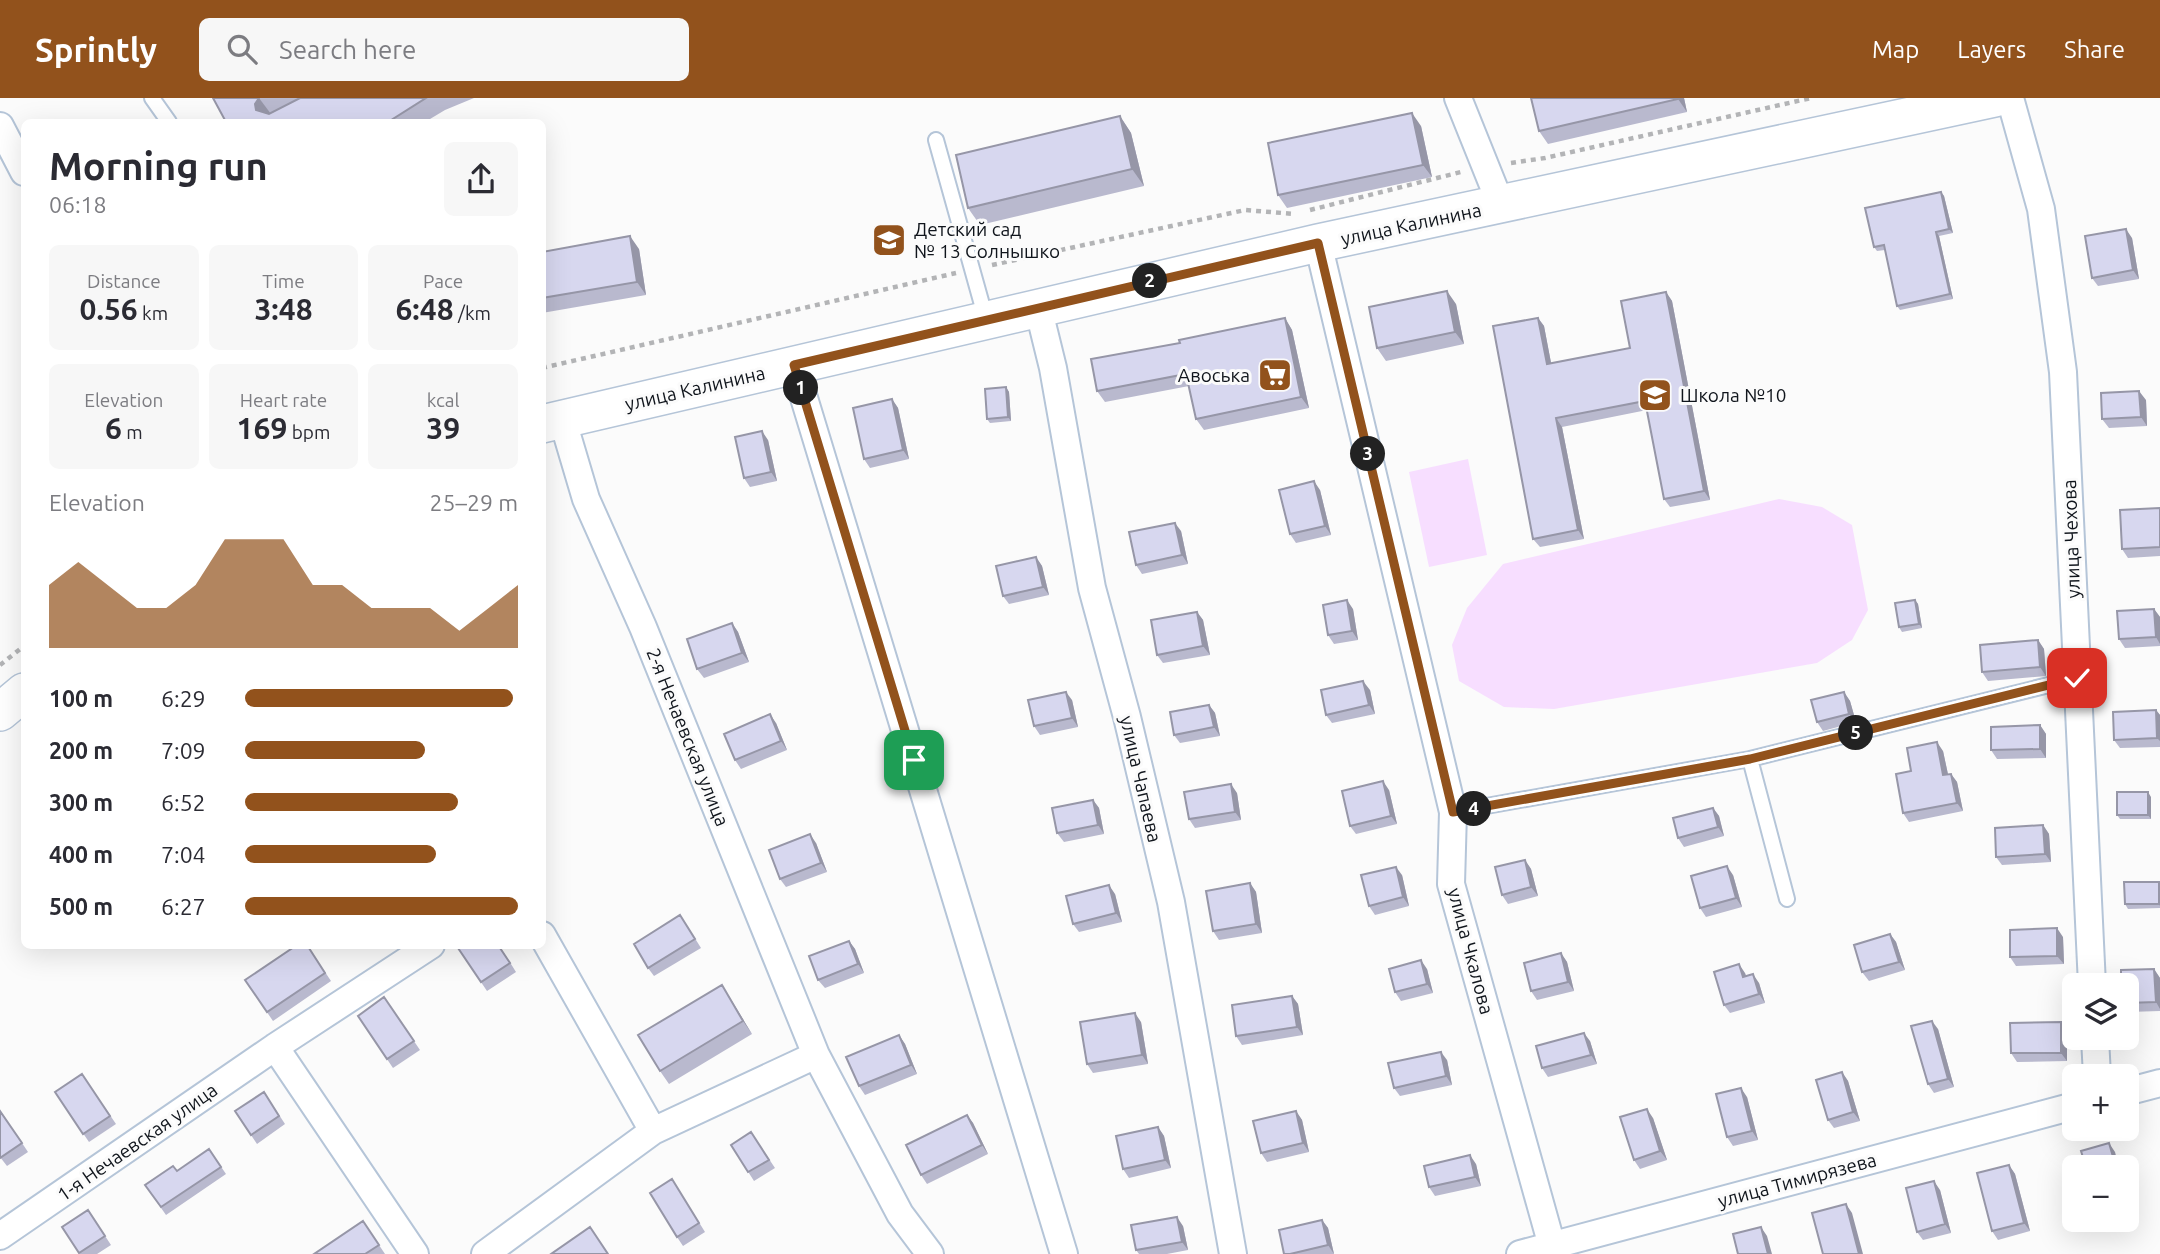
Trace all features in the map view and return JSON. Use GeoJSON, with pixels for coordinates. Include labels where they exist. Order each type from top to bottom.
{"type":"FeatureCollection","features":[{"type":"Feature","properties":{"kind":"main road","name":"улица Калинина"},"geometry":{"type":"LineString","coordinates":[[552,421],[1318,243],[1995,98]]}},
{"type":"Feature","properties":{"kind":"main road"},"geometry":{"type":"LineString","coordinates":[[0,712],[21,694]]}},
{"type":"Feature","properties":{"kind":"street"},"geometry":{"type":"LineString","coordinates":[[1458,98],[1501,205]]}},
{"type":"Feature","properties":{"kind":"street","name":"улица Чехова"},"geometry":{"type":"LineString","coordinates":[[2010,98],[2041,209],[2063,372],[2091,973]]}},
{"type":"Feature","properties":{"kind":"street"},"geometry":{"type":"LineString","coordinates":[[0,126],[21,166]]}},
{"type":"Feature","properties":{"kind":"street","name":"улица Чкалова"},"geometry":{"type":"LineString","coordinates":[[1318,243],[1453,812],[1451,884],[1552,1246]]}},
{"type":"Feature","properties":{"kind":"street","name":"улица Чапаева"},"geometry":{"type":"LineString","coordinates":[[1038,307],[1053,368],[1092,588],[1127,717],[1171,902],[1233,1254]]}},
{"type":"Feature","properties":{"kind":"street"},"geometry":{"type":"LineString","coordinates":[[794,365],[1064,1254]]}},
{"type":"Feature","properties":{"kind":"street","name":"2-я Нечаевская улица"},"geometry":{"type":"LineString","coordinates":[[552,421],[643,627],[816,1055],[900,1214],[930,1254]]}},
{"type":"Feature","properties":{"kind":"street"},"geometry":{"type":"LineString","coordinates":[[546,942],[653,1131]]}},
{"type":"Feature","properties":{"kind":"street","name":"1-я Нечаевская улица"},"geometry":{"type":"LineString","coordinates":[[0,1236],[275,1047],[424,949]]}},
{"type":"Feature","properties":{"kind":"street"},"geometry":{"type":"LineString","coordinates":[[275,1047],[415,1254]]}},
{"type":"Feature","properties":{"kind":"street"},"geometry":{"type":"LineString","coordinates":[[485,1254],[653,1131],[816,1055]]}},
{"type":"Feature","properties":{"kind":"street"},"geometry":{"type":"LineString","coordinates":[[2139,1089],[2160,1083]]}},
{"type":"Feature","properties":{"kind":"street","name":"улица Тимирязева"},"geometry":{"type":"LineString","coordinates":[[1520,1254],[2062,1109]]}},
{"type":"Feature","properties":{"kind":"lane"},"geometry":{"type":"LineString","coordinates":[[152,98],[167,119]]}},
{"type":"Feature","properties":{"kind":"lane"},"geometry":{"type":"LineString","coordinates":[[936,141],[986,319]]}},
{"type":"Feature","properties":{"kind":"lane"},"geometry":{"type":"LineString","coordinates":[[1453,812],[1750,759],[2077,678]]}},
{"type":"Feature","properties":{"kind":"lane"},"geometry":{"type":"LineString","coordinates":[[1750,759],[1787,899]]}},
{"type":"Feature","properties":{"kind":"path"},"geometry":{"type":"LineString","coordinates":[[546,367],[1245,210],[1291,215],[1485,166],[1545,158],[1811,98]]}},
{"type":"Feature","properties":{"kind":"path"},"geometry":{"type":"LineString","coordinates":[[0,665],[21,648]]}},
{"type":"Feature","properties":{"kind":"shaded area"},"geometry":{"type":"Polygon","coordinates":[[[1468,459],[1487,555],[1429,567],[1409,472],[1468,459]]]}},
{"type":"Feature","properties":{"kind":"shaded area"},"geometry":{"type":"Polygon","coordinates":[[[1779,499],[1822,507],[1852,525],[1868,610],[1852,640],[1817,663],[1554,709],[1504,707],[1459,681],[1452,645],[1467,608],[1503,564],[1779,499]]]}},
{"type":"Feature","properties":{"kind":"building"},"geometry":{"type":"Polygon","coordinates":[[[213,98],[259,98],[255,104],[256,110],[269,114],[300,98],[426,98],[393,119],[224,119],[213,98]]]}},
{"type":"Feature","properties":{"kind":"building"},"geometry":{"type":"Polygon","coordinates":[[[1531,98],[1678,98],[1678,99],[1539,131],[1531,98]]]}},
{"type":"Feature","properties":{"kind":"building"},"geometry":{"type":"Polygon","coordinates":[[[1412,113],[1423,165],[1278,195],[1268,143],[1412,113]]]}},
{"type":"Feature","properties":{"kind":"building"},"geometry":{"type":"Polygon","coordinates":[[[1120,116],[1132,169],[968,208],[956,155],[1120,116]]]}},
{"type":"Feature","properties":{"kind":"building"},"geometry":{"type":"Polygon","coordinates":[[[1941,192],[1949,229],[1936,232],[1950,294],[1897,306],[1884,245],[1874,247],[1865,208],[1941,192]]]}},
{"type":"Feature","properties":{"kind":"building"},"geometry":{"type":"Polygon","coordinates":[[[2126,229],[2133,270],[2092,278],[2085,236],[2126,229]]]}},
{"type":"Feature","properties":{"kind":"building"},"geometry":{"type":"Polygon","coordinates":[[[630,236],[637,282],[546,297],[546,251],[630,236]]]}},
{"type":"Feature","properties":{"kind":"building"},"geometry":{"type":"Polygon","coordinates":[[[1447,291],[1455,332],[1377,348],[1369,307],[1447,291]]]}},
{"type":"Feature","properties":{"kind":"building"},"geometry":{"type":"Polygon","coordinates":[[[1666,292],[1704,491],[1664,499],[1645,401],[1556,418],[1578,530],[1533,539],[1493,326],[1538,318],[1547,364],[1630,348],[1621,301],[1666,292]]]}},
{"type":"Feature","properties":{"kind":"building"},"geometry":{"type":"Polygon","coordinates":[[[1285,318],[1301,397],[1196,419],[1186,374],[1097,391],[1091,359],[1180,343],[1179,340],[1285,318]]]}},
{"type":"Feature","properties":{"kind":"building"},"geometry":{"type":"Polygon","coordinates":[[[1006,387],[1008,417],[987,419],[985,389],[1006,387]]]}},
{"type":"Feature","properties":{"kind":"building"},"geometry":{"type":"Polygon","coordinates":[[[2139,391],[2141,417],[2102,419],[2101,393],[2139,391]]]}},
{"type":"Feature","properties":{"kind":"building"},"geometry":{"type":"Polygon","coordinates":[[[892,399],[903,450],[864,459],[853,408],[892,399]]]}},
{"type":"Feature","properties":{"kind":"building"},"geometry":{"type":"Polygon","coordinates":[[[762,431],[771,472],[744,478],[735,437],[762,431]]]}},
{"type":"Feature","properties":{"kind":"building"},"geometry":{"type":"Polygon","coordinates":[[[1314,481],[1325,526],[1290,534],[1279,490],[1314,481]]]}},
{"type":"Feature","properties":{"kind":"building"},"geometry":{"type":"Polygon","coordinates":[[[2160,508],[2160,547],[2122,549],[2120,510],[2160,508]]]}},
{"type":"Feature","properties":{"kind":"building"},"geometry":{"type":"Polygon","coordinates":[[[1175,523],[1182,555],[1136,565],[1129,532],[1175,523]]]}},
{"type":"Feature","properties":{"kind":"building"},"geometry":{"type":"Polygon","coordinates":[[[1036,557],[1043,587],[1003,596],[996,566],[1036,557]]]}},
{"type":"Feature","properties":{"kind":"building"},"geometry":{"type":"Polygon","coordinates":[[[1347,600],[1352,631],[1328,635],[1323,605],[1347,600]]]}},
{"type":"Feature","properties":{"kind":"building"},"geometry":{"type":"Polygon","coordinates":[[[1915,600],[1919,624],[1899,627],[1895,603],[1915,600]]]}},
{"type":"Feature","properties":{"kind":"building"},"geometry":{"type":"Polygon","coordinates":[[[2154,609],[2156,637],[2119,639],[2117,611],[2154,609]]]}},
{"type":"Feature","properties":{"kind":"building"},"geometry":{"type":"Polygon","coordinates":[[[1197,612],[1203,646],[1157,655],[1151,620],[1197,612]]]}},
{"type":"Feature","properties":{"kind":"building"},"geometry":{"type":"Polygon","coordinates":[[[732,623],[742,653],[697,669],[687,639],[732,623]]]}},
{"type":"Feature","properties":{"kind":"building"},"geometry":{"type":"Polygon","coordinates":[[[2038,640],[2040,667],[1982,672],[1980,645],[2038,640]]]}},
{"type":"Feature","properties":{"kind":"building"},"geometry":{"type":"Polygon","coordinates":[[[1363,681],[1369,705],[1326,715],[1321,690],[1363,681]]]}},
{"type":"Feature","properties":{"kind":"building"},"geometry":{"type":"Polygon","coordinates":[[[1066,692],[1072,718],[1034,726],[1028,700],[1066,692]]]}},
{"type":"Feature","properties":{"kind":"building"},"geometry":{"type":"Polygon","coordinates":[[[1844,692],[1849,714],[1817,722],[1811,700],[1844,692]]]}},
{"type":"Feature","properties":{"kind":"building"},"geometry":{"type":"Polygon","coordinates":[[[1209,705],[1214,727],[1174,735],[1170,712],[1209,705]]]}},
{"type":"Feature","properties":{"kind":"building"},"geometry":{"type":"Polygon","coordinates":[[[2156,710],[2157,738],[2114,740],[2113,712],[2156,710]]]}},
{"type":"Feature","properties":{"kind":"building"},"geometry":{"type":"Polygon","coordinates":[[[770,714],[781,741],[735,760],[724,734],[770,714]]]}},
{"type":"Feature","properties":{"kind":"building"},"geometry":{"type":"Polygon","coordinates":[[[2040,725],[2040,749],[1991,750],[1991,727],[2040,725]]]}},
{"type":"Feature","properties":{"kind":"building"},"geometry":{"type":"Polygon","coordinates":[[[1937,742],[1943,775],[1951,774],[1957,803],[1903,813],[1896,774],[1911,771],[1907,748],[1937,742]]]}},
{"type":"Feature","properties":{"kind":"building"},"geometry":{"type":"Polygon","coordinates":[[[1383,781],[1391,816],[1350,826],[1342,791],[1383,781]]]}},
{"type":"Feature","properties":{"kind":"building"},"geometry":{"type":"Polygon","coordinates":[[[1231,784],[1235,812],[1189,819],[1184,792],[1231,784]]]}},
{"type":"Feature","properties":{"kind":"building"},"geometry":{"type":"Polygon","coordinates":[[[2117,792],[2148,792],[2148,815],[2117,815],[2117,792]]]}},
{"type":"Feature","properties":{"kind":"building"},"geometry":{"type":"Polygon","coordinates":[[[1093,800],[1098,825],[1057,833],[1052,808],[1093,800]]]}},
{"type":"Feature","properties":{"kind":"building"},"geometry":{"type":"Polygon","coordinates":[[[1713,808],[1718,827],[1678,838],[1673,818],[1713,808]]]}},
{"type":"Feature","properties":{"kind":"building"},"geometry":{"type":"Polygon","coordinates":[[[2043,825],[2045,854],[1996,857],[1995,828],[2043,825]]]}},
{"type":"Feature","properties":{"kind":"building"},"geometry":{"type":"Polygon","coordinates":[[[810,834],[821,863],[780,879],[769,850],[810,834]]]}},
{"type":"Feature","properties":{"kind":"building"},"geometry":{"type":"Polygon","coordinates":[[[1525,860],[1531,887],[1502,895],[1495,867],[1525,860]]]}},
{"type":"Feature","properties":{"kind":"building"},"geometry":{"type":"Polygon","coordinates":[[[1727,866],[1736,898],[1700,908],[1691,876],[1727,866]]]}},
{"type":"Feature","properties":{"kind":"building"},"geometry":{"type":"Polygon","coordinates":[[[1396,867],[1403,897],[1369,906],[1361,875],[1396,867]]]}},
{"type":"Feature","properties":{"kind":"building"},"geometry":{"type":"Polygon","coordinates":[[[2124,882],[2159,882],[2159,904],[2125,904],[2124,882]]]}},
{"type":"Feature","properties":{"kind":"building"},"geometry":{"type":"Polygon","coordinates":[[[1250,883],[1256,924],[1213,931],[1206,891],[1250,883]]]}},
{"type":"Feature","properties":{"kind":"building"},"geometry":{"type":"Polygon","coordinates":[[[1109,885],[1116,913],[1073,924],[1066,896],[1109,885]]]}},
{"type":"Feature","properties":{"kind":"building"},"geometry":{"type":"Polygon","coordinates":[[[680,915],[695,939],[648,968],[634,944],[680,915]]]}},
{"type":"Feature","properties":{"kind":"building"},"geometry":{"type":"Polygon","coordinates":[[[2057,928],[2057,956],[2010,957],[2010,930],[2057,928]]]}},
{"type":"Feature","properties":{"kind":"building"},"geometry":{"type":"Polygon","coordinates":[[[1890,934],[1899,962],[1862,972],[1854,945],[1890,934]]]}},
{"type":"Feature","properties":{"kind":"building"},"geometry":{"type":"Polygon","coordinates":[[[849,941],[858,964],[818,980],[809,956],[849,941]]]}},
{"type":"Feature","properties":{"kind":"building"},"geometry":{"type":"Polygon","coordinates":[[[291,949],[310,949],[325,973],[267,1012],[245,980],[291,949]]]}},
{"type":"Feature","properties":{"kind":"building"},"geometry":{"type":"Polygon","coordinates":[[[459,949],[501,949],[510,963],[481,982],[459,949]]]}},
{"type":"Feature","properties":{"kind":"building"},"geometry":{"type":"Polygon","coordinates":[[[1561,953],[1568,982],[1531,991],[1524,963],[1561,953]]]}},
{"type":"Feature","properties":{"kind":"building"},"geometry":{"type":"Polygon","coordinates":[[[1421,960],[1427,984],[1395,992],[1389,969],[1421,960]]]}},
{"type":"Feature","properties":{"kind":"building"},"geometry":{"type":"Polygon","coordinates":[[[1739,964],[1743,977],[1753,974],[1759,994],[1724,1005],[1714,972],[1739,964]]]}},
{"type":"Feature","properties":{"kind":"building"},"geometry":{"type":"Polygon","coordinates":[[[2154,969],[2156,1002],[2139,1003],[2139,973],[2121,973],[2121,970],[2154,969]]]}},
{"type":"Feature","properties":{"kind":"building"},"geometry":{"type":"Polygon","coordinates":[[[722,985],[743,1021],[660,1071],[638,1035],[722,985]]]}},
{"type":"Feature","properties":{"kind":"building"},"geometry":{"type":"Polygon","coordinates":[[[1292,996],[1297,1027],[1236,1036],[1232,1005],[1292,996]]]}},
{"type":"Feature","properties":{"kind":"building"},"geometry":{"type":"Polygon","coordinates":[[[384,997],[414,1041],[387,1059],[358,1016],[384,997]]]}},
{"type":"Feature","properties":{"kind":"building"},"geometry":{"type":"Polygon","coordinates":[[[1135,1013],[1142,1055],[1087,1064],[1080,1022],[1135,1013]]]}},
{"type":"Feature","properties":{"kind":"building"},"geometry":{"type":"Polygon","coordinates":[[[1932,1021],[1948,1079],[1928,1084],[1911,1026],[1932,1021]]]}},
{"type":"Feature","properties":{"kind":"building"},"geometry":{"type":"Polygon","coordinates":[[[2061,1022],[2061,1053],[2011,1053],[2010,1023],[2061,1022]]]}},
{"type":"Feature","properties":{"kind":"building"},"geometry":{"type":"Polygon","coordinates":[[[1584,1033],[1591,1055],[1542,1068],[1536,1046],[1584,1033]]]}},
{"type":"Feature","properties":{"kind":"building"},"geometry":{"type":"Polygon","coordinates":[[[899,1035],[911,1065],[859,1086],[846,1057],[899,1035]]]}},
{"type":"Feature","properties":{"kind":"building"},"geometry":{"type":"Polygon","coordinates":[[[1441,1052],[1446,1076],[1394,1088],[1388,1063],[1441,1052]]]}},
{"type":"Feature","properties":{"kind":"building"},"geometry":{"type":"Polygon","coordinates":[[[1842,1072],[1853,1112],[1828,1120],[1816,1080],[1842,1072]]]}},
{"type":"Feature","properties":{"kind":"building"},"geometry":{"type":"Polygon","coordinates":[[[82,1074],[110,1116],[83,1134],[55,1092],[82,1074]]]}},
{"type":"Feature","properties":{"kind":"building"},"geometry":{"type":"Polygon","coordinates":[[[1741,1088],[1752,1131],[1727,1137],[1716,1094],[1741,1088]]]}},
{"type":"Feature","properties":{"kind":"building"},"geometry":{"type":"Polygon","coordinates":[[[264,1092],[279,1116],[251,1135],[235,1111],[264,1092]]]}},
{"type":"Feature","properties":{"kind":"building"},"geometry":{"type":"Polygon","coordinates":[[[1647,1109],[1660,1151],[1634,1160],[1620,1117],[1647,1109]]]}},
{"type":"Feature","properties":{"kind":"building"},"geometry":{"type":"Polygon","coordinates":[[[0,1111],[22,1143],[0,1158],[0,1111]]]}},
{"type":"Feature","properties":{"kind":"building"},"geometry":{"type":"Polygon","coordinates":[[[1296,1111],[1303,1143],[1261,1153],[1253,1121],[1296,1111]]]}},
{"type":"Feature","properties":{"kind":"building"},"geometry":{"type":"Polygon","coordinates":[[[967,1115],[982,1145],[921,1175],[906,1145],[967,1115]]]}},
{"type":"Feature","properties":{"kind":"building"},"geometry":{"type":"Polygon","coordinates":[[[1158,1127],[1165,1160],[1123,1169],[1116,1136],[1158,1127]]]}},
{"type":"Feature","properties":{"kind":"building"},"geometry":{"type":"Polygon","coordinates":[[[751,1132],[769,1160],[748,1172],[731,1145],[751,1132]]]}},
{"type":"Feature","properties":{"kind":"building"},"geometry":{"type":"Polygon","coordinates":[[[2109,1143],[2112,1155],[2082,1155],[2081,1151],[2109,1143]]]}},
{"type":"Feature","properties":{"kind":"building"},"geometry":{"type":"Polygon","coordinates":[[[209,1149],[221,1167],[161,1207],[145,1185],[173,1166],[177,1171],[209,1149]]]}},
{"type":"Feature","properties":{"kind":"building"},"geometry":{"type":"Polygon","coordinates":[[[1470,1155],[1475,1177],[1429,1187],[1424,1166],[1470,1155]]]}},
{"type":"Feature","properties":{"kind":"building"},"geometry":{"type":"Polygon","coordinates":[[[2009,1165],[2024,1223],[1992,1231],[1977,1173],[2009,1165]]]}},
{"type":"Feature","properties":{"kind":"building"},"geometry":{"type":"Polygon","coordinates":[[[672,1179],[699,1223],[677,1237],[650,1193],[672,1179]]]}},
{"type":"Feature","properties":{"kind":"building"},"geometry":{"type":"Polygon","coordinates":[[[1934,1181],[1945,1224],[1917,1232],[1906,1188],[1934,1181]]]}},
{"type":"Feature","properties":{"kind":"building"},"geometry":{"type":"Polygon","coordinates":[[[1846,1204],[1859,1254],[1823,1254],[1812,1213],[1846,1204]]]}},
{"type":"Feature","properties":{"kind":"building"},"geometry":{"type":"Polygon","coordinates":[[[88,1210],[105,1236],[79,1253],[62,1227],[88,1210]]]}},
{"type":"Feature","properties":{"kind":"building"},"geometry":{"type":"Polygon","coordinates":[[[1177,1217],[1182,1242],[1136,1250],[1131,1225],[1177,1217]]]}},
{"type":"Feature","properties":{"kind":"building"},"geometry":{"type":"Polygon","coordinates":[[[1322,1220],[1328,1245],[1284,1254],[1279,1230],[1322,1220]]]}},
{"type":"Feature","properties":{"kind":"building"},"geometry":{"type":"Polygon","coordinates":[[[363,1221],[379,1245],[365,1254],[314,1254],[363,1221]]]}},
{"type":"Feature","properties":{"kind":"building"},"geometry":{"type":"Polygon","coordinates":[[[590,1227],[608,1254],[551,1254],[590,1227]]]}},
{"type":"Feature","properties":{"kind":"building"},"geometry":{"type":"Polygon","coordinates":[[[1761,1227],[1768,1254],[1738,1254],[1733,1234],[1761,1227]]]}},
{"type":"Feature","properties":{"kind":"place","name":"Детский сад № 13 Солнышко"},"geometry":{"type":"Point","coordinates":[889,240]}},
{"type":"Feature","properties":{"kind":"place","name":"Авоська"},"geometry":{"type":"Point","coordinates":[1275,375]}},
{"type":"Feature","properties":{"kind":"place","name":"Школа №10"},"geometry":{"type":"Point","coordinates":[1655,395]}},
{"type":"Feature","properties":{"kind":"route"},"geometry":{"type":"LineString","coordinates":[[914,760],[794,365],[1318,243],[1453,812],[1750,759],[2077,678]]}}]}
